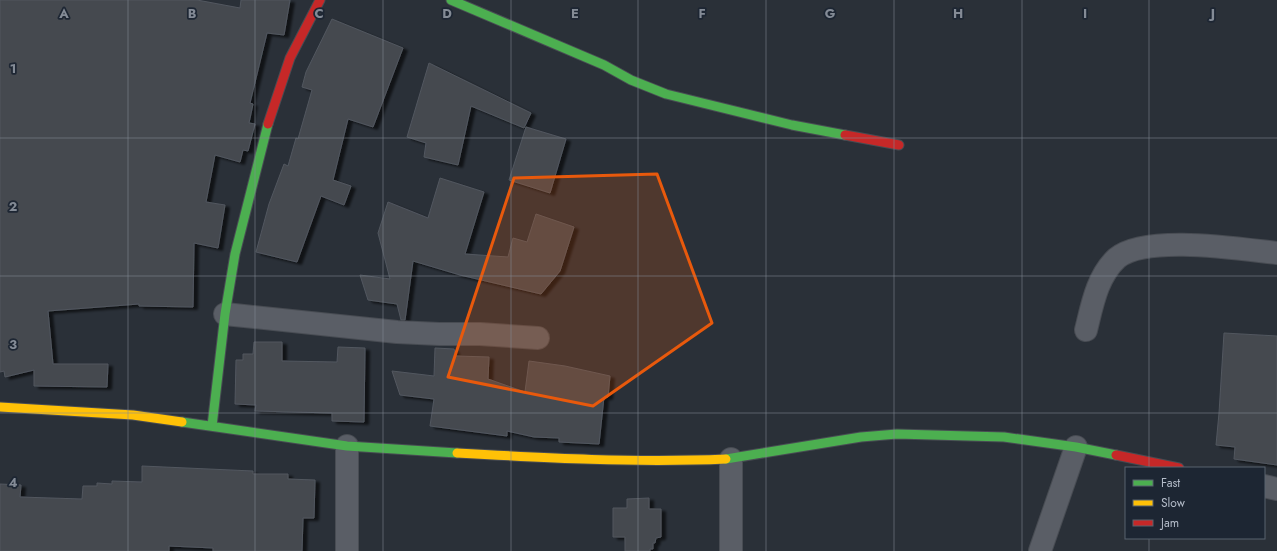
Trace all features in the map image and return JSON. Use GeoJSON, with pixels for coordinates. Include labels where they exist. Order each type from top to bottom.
{"type":"FeatureCollection","features":[{"type":"Feature","properties":{"kind":"street"},"geometry":{"type":"LineString","coordinates":[[212,426],[225,314],[234,254],[266,130],[290,58],[320,0]]}},
{"type":"Feature","properties":{"kind":"street"},"geometry":{"type":"LineString","coordinates":[[451,0],[604,65],[631,80],[666,94],[792,125],[899,145]]}},
{"type":"Feature","properties":{"kind":"street"},"geometry":{"type":"LineString","coordinates":[[1086,330],[1095,296],[1103,276],[1117,258],[1137,248],[1172,245],[1208,246],[1277,253]]}},
{"type":"Feature","properties":{"kind":"street"},"geometry":{"type":"LineString","coordinates":[[225,314],[397,332],[480,334],[538,338]]}},
{"type":"Feature","properties":{"kind":"street"},"geometry":{"type":"LineString","coordinates":[[0,407],[133,415],[347,446],[510,456],[678,460],[731,458],[861,437],[897,434],[927,434],[1004,437],[1076,447],[1174,467]]}},
{"type":"Feature","properties":{"kind":"street"},"geometry":{"type":"LineString","coordinates":[[347,446],[347,551]]}},
{"type":"Feature","properties":{"kind":"street"},"geometry":{"type":"LineString","coordinates":[[1040,551],[1076,447]]}},
{"type":"Feature","properties":{"kind":"street"},"geometry":{"type":"LineString","coordinates":[[731,458],[731,551]]}},
{"type":"Feature","properties":{"kind":"street"},"geometry":{"type":"LineString","coordinates":[[1265,486],[1277,488]]}},
{"type":"Feature","properties":{"kind":"highlighted area"},"geometry":{"type":"Polygon","coordinates":[[[657,174],[712,323],[593,406],[448,377],[514,178],[657,174]]]}},
{"type":"Feature","properties":{"kind":"building"},"geometry":{"type":"Polygon","coordinates":[[[0,0],[197,0],[240,8],[241,0],[290,0],[284,35],[267,33],[250,103],[253,104],[249,123],[255,124],[248,151],[243,150],[240,162],[215,155],[206,202],[225,205],[218,248],[194,243],[193,307],[139,306],[139,304],[48,311],[53,364],[108,364],[107,387],[34,386],[34,370],[5,377],[4,371],[0,372],[0,0]]]}},
{"type":"Feature","properties":{"kind":"building"},"geometry":{"type":"Polygon","coordinates":[[[332,19],[403,48],[373,127],[348,119],[333,180],[351,186],[344,205],[321,196],[297,262],[256,252],[269,204],[284,164],[288,166],[296,138],[298,139],[312,90],[302,87],[306,72],[332,19]]]}},
{"type":"Feature","properties":{"kind":"building"},"geometry":{"type":"Polygon","coordinates":[[[429,63],[531,113],[524,128],[471,106],[458,165],[424,157],[426,143],[407,137],[429,63]]]}},
{"type":"Feature","properties":{"kind":"building"},"geometry":{"type":"Polygon","coordinates":[[[526,127],[566,139],[550,193],[509,180],[526,127]]]}},
{"type":"Feature","properties":{"kind":"building"},"geometry":{"type":"Polygon","coordinates":[[[440,178],[484,192],[465,254],[508,257],[513,238],[527,242],[536,214],[574,227],[560,271],[541,294],[460,275],[413,261],[405,320],[401,320],[397,304],[368,300],[360,275],[390,279],[378,233],[388,202],[428,218],[440,178]]]}},
{"type":"Feature","properties":{"kind":"building"},"geometry":{"type":"Polygon","coordinates":[[[1224,333],[1277,336],[1277,465],[1234,459],[1235,447],[1216,445],[1224,333]]]}},
{"type":"Feature","properties":{"kind":"building"},"geometry":{"type":"Polygon","coordinates":[[[254,342],[282,342],[282,361],[337,362],[338,347],[365,348],[364,422],[332,421],[332,413],[255,411],[256,405],[235,404],[236,360],[243,360],[243,354],[253,354],[254,342]]]}},
{"type":"Feature","properties":{"kind":"building"},"geometry":{"type":"Polygon","coordinates":[[[435,348],[454,349],[456,356],[489,357],[488,379],[525,392],[529,361],[565,366],[610,376],[608,397],[604,397],[599,444],[559,442],[559,438],[534,437],[507,431],[507,436],[430,426],[434,399],[400,395],[392,371],[434,376],[435,348]]]}},
{"type":"Feature","properties":{"kind":"building"},"geometry":{"type":"Polygon","coordinates":[[[142,466],[253,471],[253,474],[288,474],[288,479],[315,480],[314,518],[303,518],[302,551],[213,551],[213,548],[169,546],[169,551],[0,551],[0,484],[21,485],[20,497],[82,499],[83,486],[97,486],[97,483],[112,484],[112,481],[142,482],[142,466]]]}},
{"type":"Feature","properties":{"kind":"building"},"geometry":{"type":"Polygon","coordinates":[[[649,498],[649,509],[661,509],[661,537],[656,538],[655,543],[653,543],[653,549],[650,549],[650,551],[625,551],[625,537],[613,537],[613,508],[627,508],[627,499],[649,498]]]}},
{"type":"Feature","properties":{"kind":"traffic: fast"},"geometry":{"type":"LineString","coordinates":[[451,0],[604,65],[631,80],[666,94],[792,125],[845,135]]}},
{"type":"Feature","properties":{"kind":"traffic: fast"},"geometry":{"type":"LineString","coordinates":[[212,426],[225,314],[235,254],[268,124]]}},
{"type":"Feature","properties":{"kind":"traffic: fast"},"geometry":{"type":"LineString","coordinates":[[182,422],[347,446],[457,453]]}},
{"type":"Feature","properties":{"kind":"traffic: fast"},"geometry":{"type":"LineString","coordinates":[[726,459],[861,437],[897,434],[1004,437],[1076,447],[1116,455]]}},
{"type":"Feature","properties":{"kind":"traffic: slow"},"geometry":{"type":"LineString","coordinates":[[0,407],[133,415],[182,422]]}},
{"type":"Feature","properties":{"kind":"traffic: slow"},"geometry":{"type":"LineString","coordinates":[[457,453],[625,460],[726,459]]}},
{"type":"Feature","properties":{"kind":"traffic: jam"},"geometry":{"type":"LineString","coordinates":[[268,124],[290,58],[320,0]]}},
{"type":"Feature","properties":{"kind":"traffic: jam"},"geometry":{"type":"LineString","coordinates":[[845,135],[899,145]]}},
{"type":"Feature","properties":{"kind":"traffic: jam"},"geometry":{"type":"LineString","coordinates":[[1116,455],[1174,467]]}}]}
